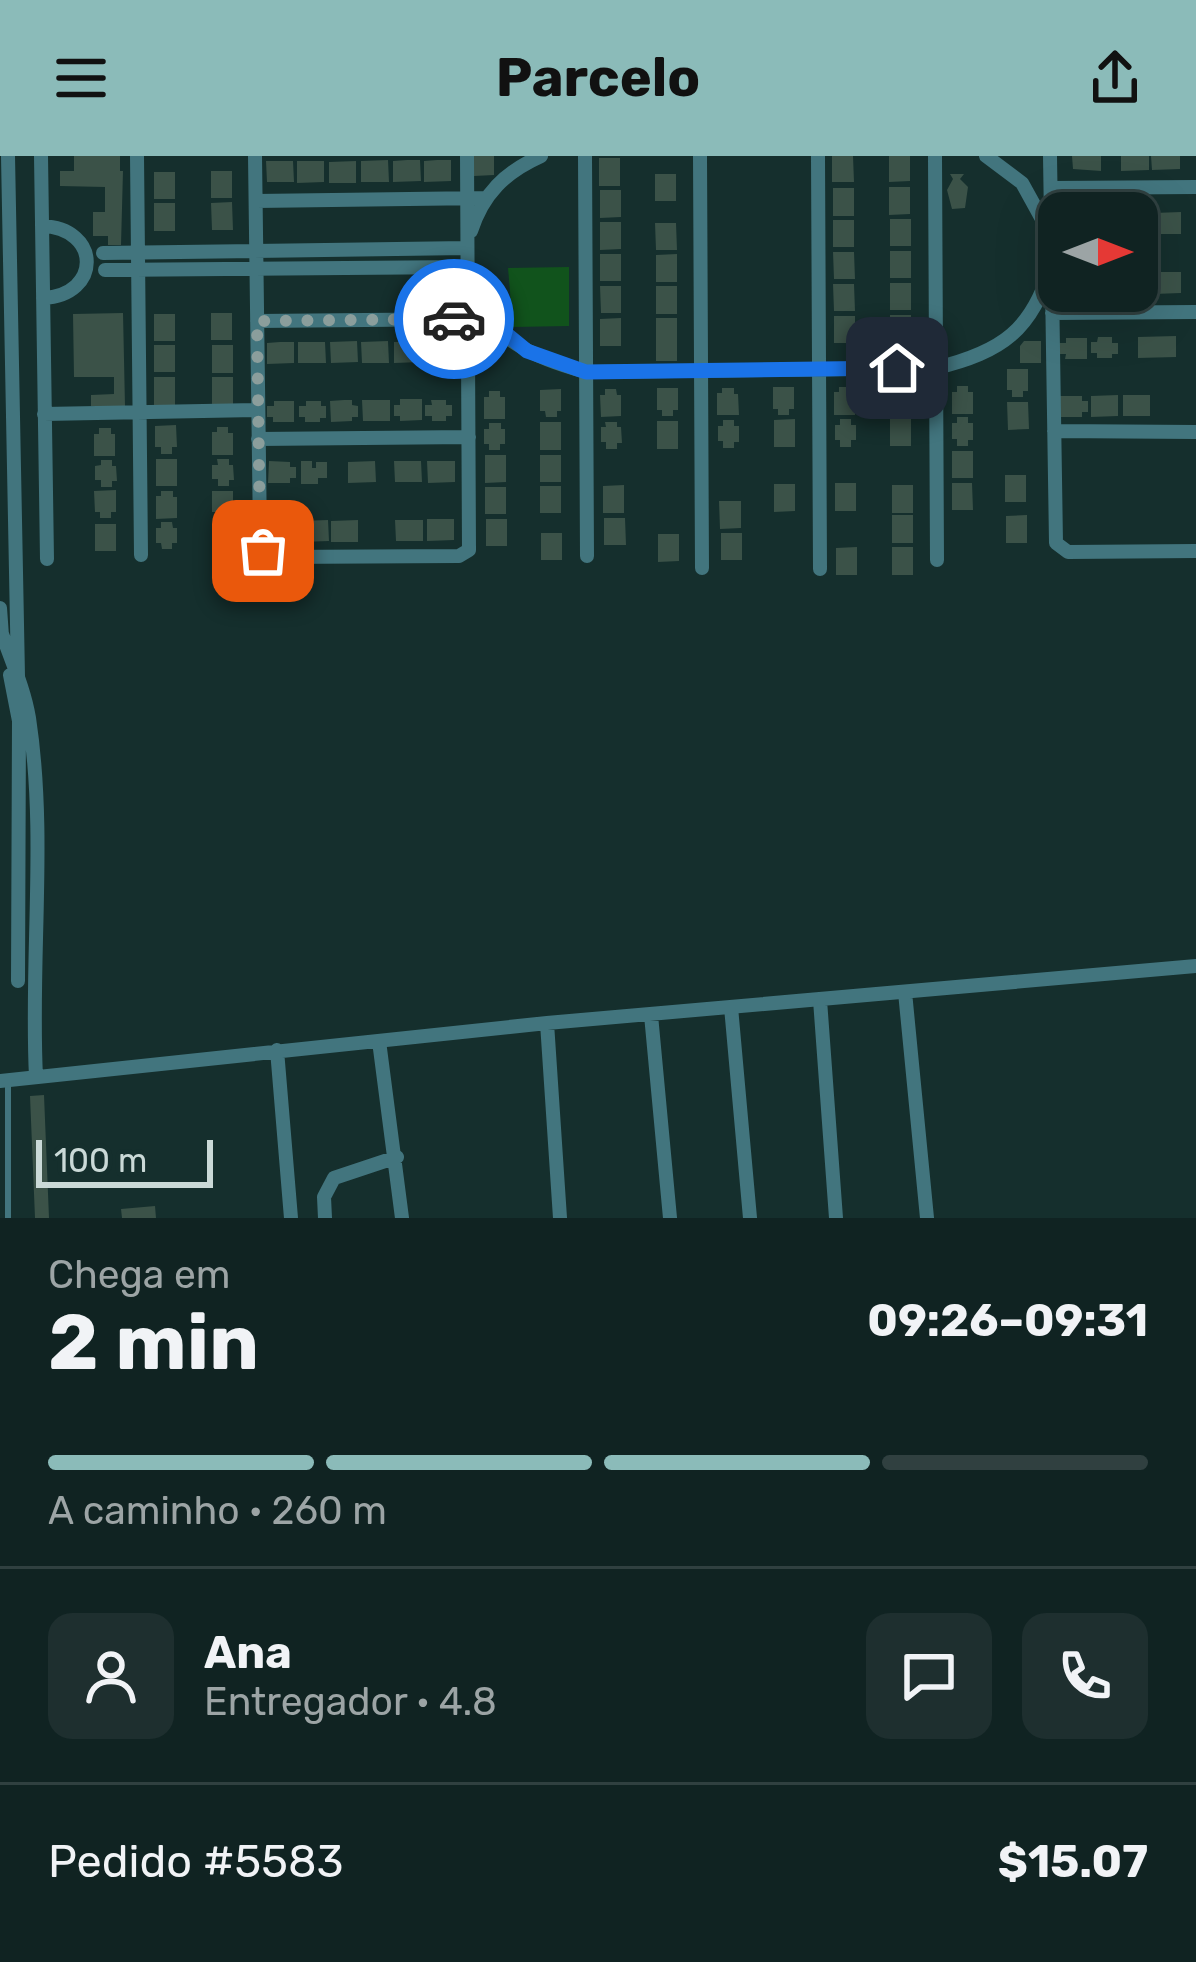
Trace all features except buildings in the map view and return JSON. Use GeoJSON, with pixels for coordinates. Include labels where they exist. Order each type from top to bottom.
{"type":"FeatureCollection","features":[{"type":"Feature","properties":{"kind":"street"},"geometry":{"type":"LineString","coordinates":[[8,156],[18,676]]}},
{"type":"Feature","properties":{"kind":"street"},"geometry":{"type":"LineString","coordinates":[[41,156],[47,559]]}},
{"type":"Feature","properties":{"kind":"street"},"geometry":{"type":"LineString","coordinates":[[137,156],[141,555]]}},
{"type":"Feature","properties":{"kind":"street"},"geometry":{"type":"LineString","coordinates":[[255,156],[260,538],[268,556],[452,557],[465,555],[471,543],[466,156]]}},
{"type":"Feature","properties":{"kind":"street"},"geometry":{"type":"LineString","coordinates":[[467,248],[485,198],[511,172],[541,156]]}},
{"type":"Feature","properties":{"kind":"street"},"geometry":{"type":"LineString","coordinates":[[585,156],[586,556]]}},
{"type":"Feature","properties":{"kind":"street"},"geometry":{"type":"LineString","coordinates":[[700,156],[702,568]]}},
{"type":"Feature","properties":{"kind":"street"},"geometry":{"type":"LineString","coordinates":[[818,156],[820,569]]}},
{"type":"Feature","properties":{"kind":"street"},"geometry":{"type":"LineString","coordinates":[[935,156],[937,560]]}},
{"type":"Feature","properties":{"kind":"street"},"geometry":{"type":"LineString","coordinates":[[986,156],[1022,183],[1038,208]]}},
{"type":"Feature","properties":{"kind":"street"},"geometry":{"type":"LineString","coordinates":[[1051,156],[1051,192]]}},
{"type":"Feature","properties":{"kind":"street"},"geometry":{"type":"LineString","coordinates":[[1022,183],[1196,187]]}},
{"type":"Feature","properties":{"kind":"street"},"geometry":{"type":"LineString","coordinates":[[256,201],[485,198]]}},
{"type":"Feature","properties":{"kind":"street"},"geometry":{"type":"LineString","coordinates":[[42,226],[67,230],[94,262]]}},
{"type":"Feature","properties":{"kind":"street"},"geometry":{"type":"LineString","coordinates":[[138,262],[256,252],[467,248]]}},
{"type":"Feature","properties":{"kind":"street"},"geometry":{"type":"LineString","coordinates":[[94,262],[256,269],[467,267]]}},
{"type":"Feature","properties":{"kind":"street"},"geometry":{"type":"LineString","coordinates":[[43,298],[72,290],[94,262]]}},
{"type":"Feature","properties":{"kind":"street"},"geometry":{"type":"LineString","coordinates":[[467,267],[475,297],[488,319],[527,351],[586,372],[936,368],[989,352],[1023,324],[1038,301]]}},
{"type":"Feature","properties":{"kind":"street"},"geometry":{"type":"LineString","coordinates":[[1196,312],[1052,313],[1054,536],[1060,549],[1196,551]]}},
{"type":"Feature","properties":{"kind":"street"},"geometry":{"type":"LineString","coordinates":[[257,321],[488,319]]}},
{"type":"Feature","properties":{"kind":"street"},"geometry":{"type":"LineString","coordinates":[[1023,324],[1041,321],[1052,332]]}},
{"type":"Feature","properties":{"kind":"street"},"geometry":{"type":"LineString","coordinates":[[44,414],[258,410]]}},
{"type":"Feature","properties":{"kind":"street"},"geometry":{"type":"LineString","coordinates":[[1054,431],[1196,432]]}},
{"type":"Feature","properties":{"kind":"street"},"geometry":{"type":"LineString","coordinates":[[258,439],[469,437]]}},
{"type":"Feature","properties":{"kind":"street"},"geometry":{"type":"LineString","coordinates":[[0,608],[19,721],[18,981]]}},
{"type":"Feature","properties":{"kind":"street"},"geometry":{"type":"LineString","coordinates":[[1,631],[28,716],[34,800],[36,1077]]}},
{"type":"Feature","properties":{"kind":"street"},"geometry":{"type":"LineString","coordinates":[[4,1081],[548,1023],[1196,966]]}},
{"type":"Feature","properties":{"kind":"street"},"geometry":{"type":"LineString","coordinates":[[905,992],[927,1218]]}},
{"type":"Feature","properties":{"kind":"street"},"geometry":{"type":"LineString","coordinates":[[820,1000],[836,1218]]}},
{"type":"Feature","properties":{"kind":"street"},"geometry":{"type":"LineString","coordinates":[[731,1007],[749,1218]]}},
{"type":"Feature","properties":{"kind":"street"},"geometry":{"type":"LineString","coordinates":[[651,1015],[670,1218]]}},
{"type":"Feature","properties":{"kind":"street"},"geometry":{"type":"LineString","coordinates":[[548,1023],[560,1218]]}},
{"type":"Feature","properties":{"kind":"street"},"geometry":{"type":"LineString","coordinates":[[379,1041],[402,1218]]}},
{"type":"Feature","properties":{"kind":"street"},"geometry":{"type":"LineString","coordinates":[[277,1050],[291,1218]]}},
{"type":"Feature","properties":{"kind":"street"},"geometry":{"type":"LineString","coordinates":[[326,1218],[324,1197],[334,1178],[397,1157]]}},
{"type":"Feature","properties":{"kind":"lane"},"geometry":{"type":"LineString","coordinates":[[4,1081],[8,1218]]}},
{"type":"Feature","properties":{"kind":"green space"},"geometry":{"type":"Polygon","coordinates":[[[569,267],[569,326],[513,327],[508,268],[569,267]]]}},
{"type":"Feature","properties":{"kind":"way so far"},"geometry":{"type":"LineString","coordinates":[[263,551],[257,321],[454,319]]}},
{"type":"Feature","properties":{"kind":"route"},"geometry":{"type":"LineString","coordinates":[[454,319],[488,319],[527,351],[586,372],[897,368]]}}]}
